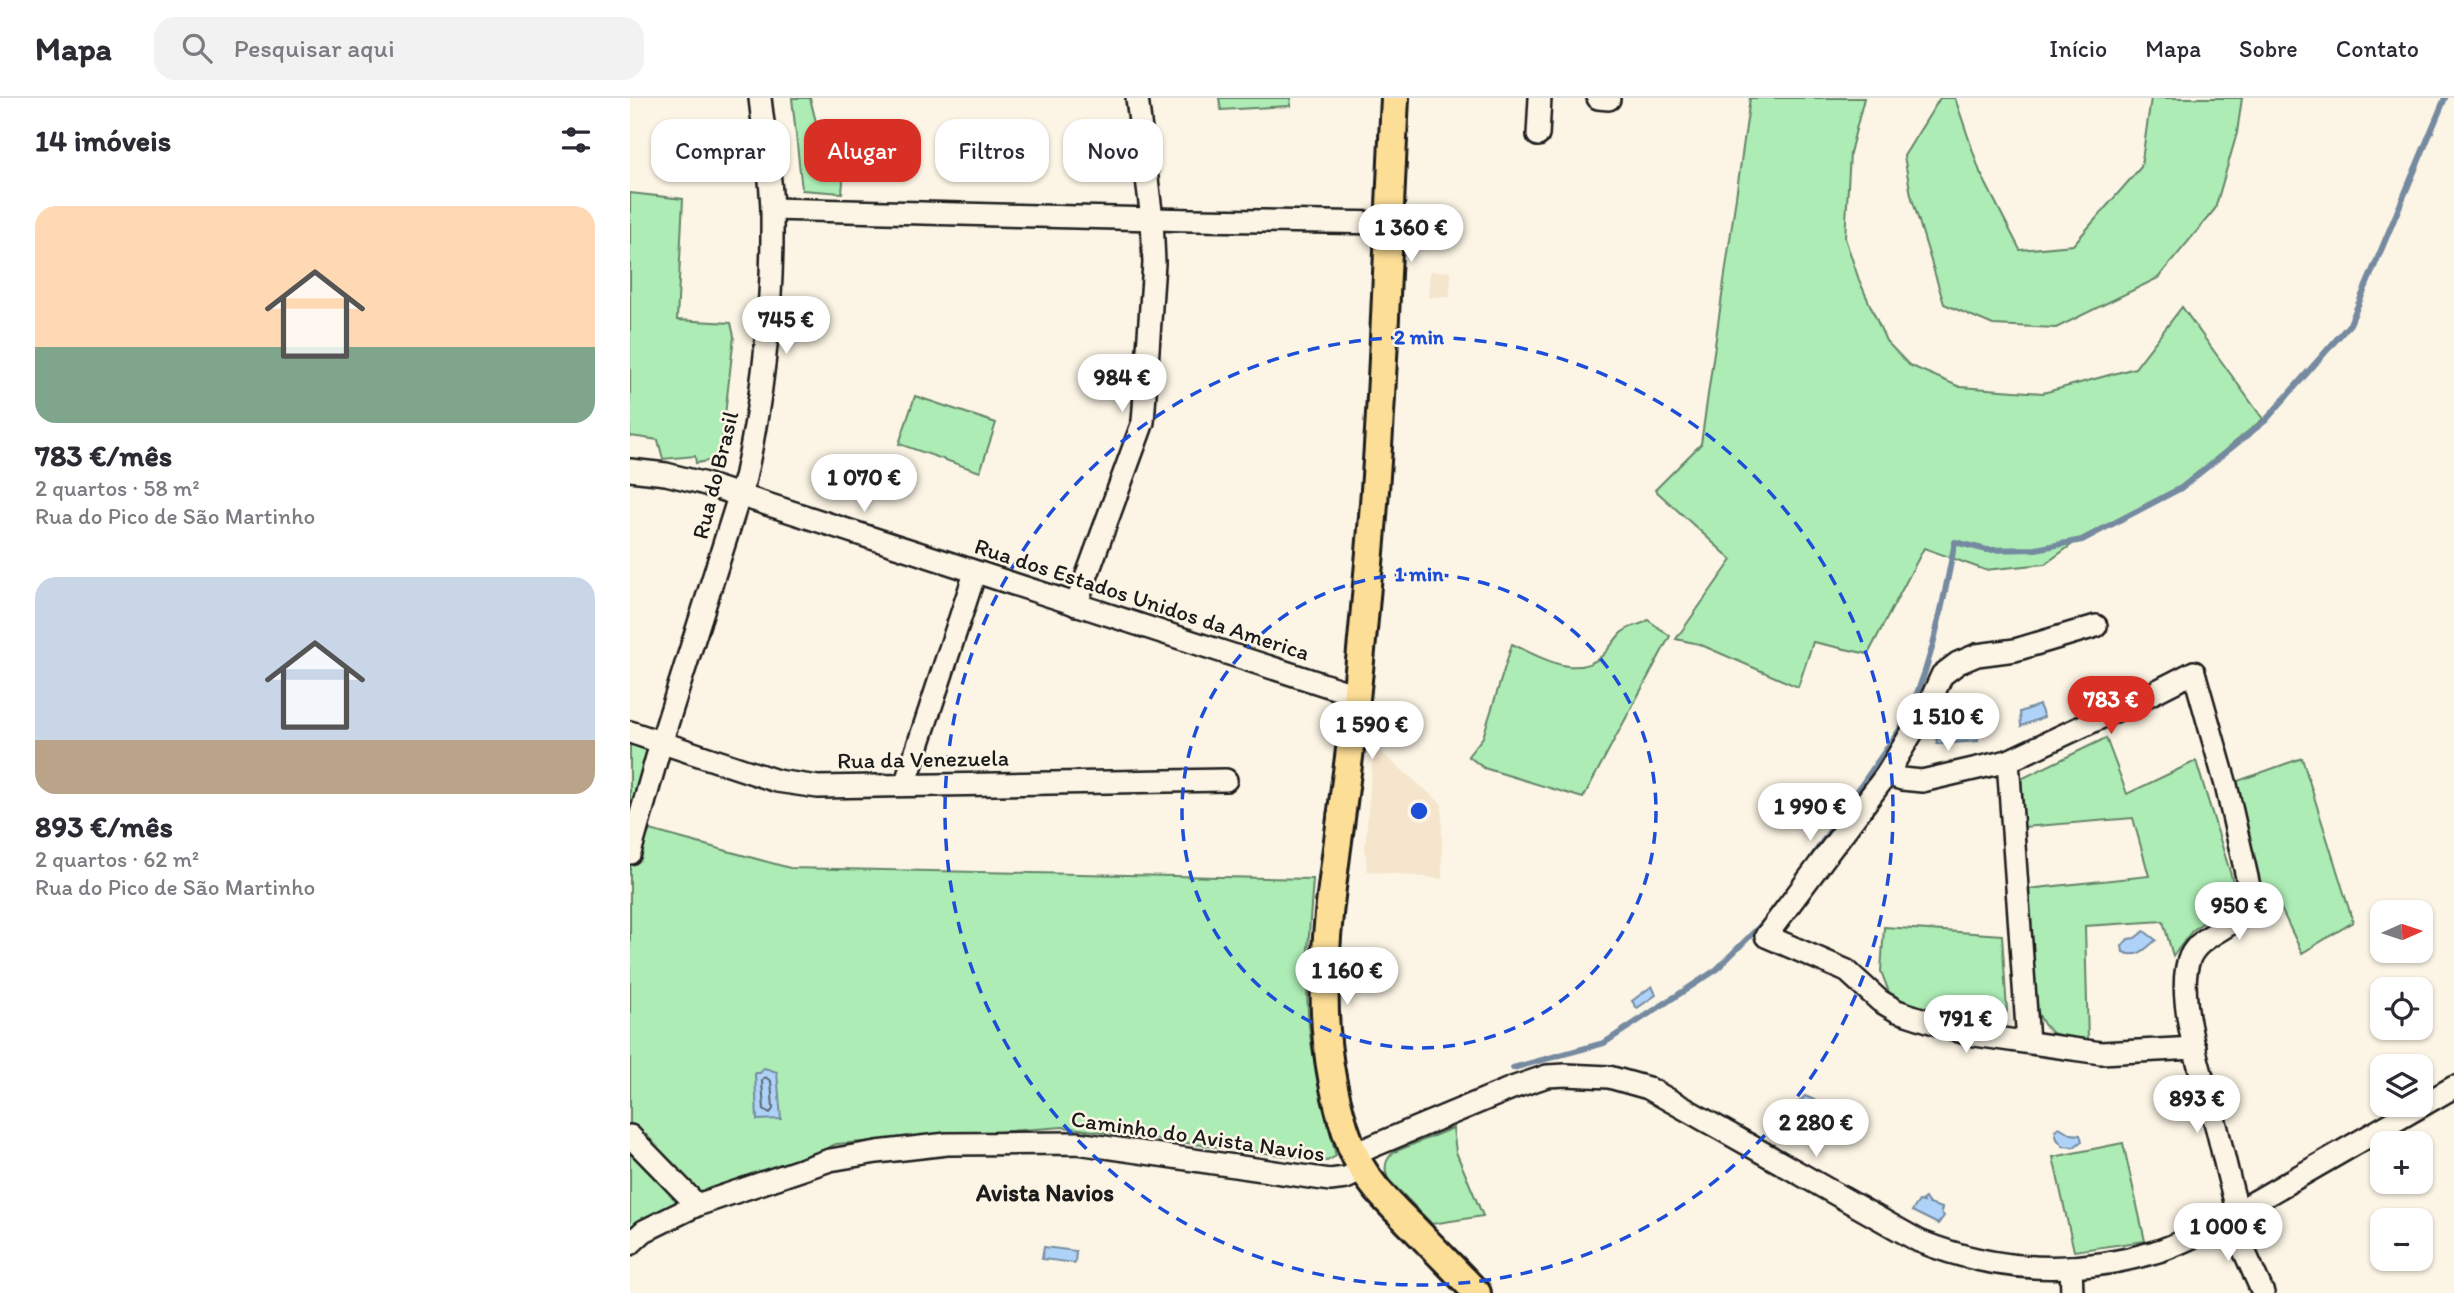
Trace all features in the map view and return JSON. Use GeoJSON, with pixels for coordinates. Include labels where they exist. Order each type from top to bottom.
{"type":"FeatureCollection","features":[{"type":"Feature","properties":{"kind":"main road"},"geometry":{"type":"LineString","coordinates":[[1395,98],[1375,486],[1356,695],[1334,864],[1323,991],[1328,1056],[1340,1111],[1359,1162],[1383,1196],[1477,1293]]}},
{"type":"Feature","properties":{"kind":"street","name":"Rua do Brasil"},"geometry":{"type":"LineString","coordinates":[[630,853],[661,743],[740,495],[755,434],[765,359],[772,209],[760,98]]}},
{"type":"Feature","properties":{"kind":"street"},"geometry":{"type":"LineString","coordinates":[[1076,605],[1143,422],[1154,263],[1152,219],[1137,98]]}},
{"type":"Feature","properties":{"kind":"street"},"geometry":{"type":"LineString","coordinates":[[1538,135],[1540,98]]}},
{"type":"Feature","properties":{"kind":"street"},"geometry":{"type":"LineString","coordinates":[[1598,98],[1609,99]]}},
{"type":"Feature","properties":{"kind":"street"},"geometry":{"type":"LineString","coordinates":[[772,209],[1389,223]]}},
{"type":"Feature","properties":{"kind":"street","name":"Rua dos Estados Unidos da America"},"geometry":{"type":"LineString","coordinates":[[630,470],[666,474],[740,495],[1356,695]]}},
{"type":"Feature","properties":{"kind":"street"},"geometry":{"type":"LineString","coordinates":[[905,785],[975,573]]}},
{"type":"Feature","properties":{"kind":"street"},"geometry":{"type":"LineString","coordinates":[[2096,626],[2015,650],[1977,655],[1958,663],[1942,676],[1929,704],[1887,774],[1766,936],[1847,971],[1880,1001],[1897,1011],[1968,1034],[2117,1054],[2195,1048]]}},
{"type":"Feature","properties":{"kind":"street"},"geometry":{"type":"LineString","coordinates":[[1887,774],[1922,781],[2008,761],[2194,672],[2226,785],[2251,895],[2250,903],[2243,914],[2196,947],[2191,956],[2186,977],[2189,1023],[2234,1215],[2263,1293]]}},
{"type":"Feature","properties":{"kind":"street","name":"Rua da Venezuela"},"geometry":{"type":"LineString","coordinates":[[630,732],[778,781],[818,787],[1226,780]]}},
{"type":"Feature","properties":{"kind":"street"},"geometry":{"type":"LineString","coordinates":[[2008,761],[2028,1042]]}},
{"type":"Feature","properties":{"kind":"street","name":"Caminho do Avista Navios"},"geometry":{"type":"LineString","coordinates":[[630,1244],[644,1231],[697,1205],[830,1160],[947,1144],[1077,1143],[1330,1180],[1346,1178],[1359,1162],[1534,1080],[1566,1075],[1609,1077],[1648,1088],[1896,1230],[1931,1246],[1998,1265],[2071,1267],[2157,1252],[2199,1234],[2454,1087]]}},
{"type":"Feature","properties":{"kind":"street"},"geometry":{"type":"LineString","coordinates":[[630,1136],[697,1205]]}},
{"type":"Feature","properties":{"kind":"street"},"geometry":{"type":"LineString","coordinates":[[2071,1267],[2072,1293]]}},
{"type":"Feature","properties":{"kind":"shaded area"},"geometry":{"type":"Polygon","coordinates":[[[1430,271],[1451,272],[1450,297],[1428,297],[1430,271]]]}},
{"type":"Feature","properties":{"kind":"shaded area"},"geometry":{"type":"Polygon","coordinates":[[[1377,751],[1442,804],[1442,879],[1367,871],[1365,848],[1373,752],[1377,751]]]}},
{"type":"Feature","properties":{"kind":"green space"},"geometry":{"type":"Polygon","coordinates":[[[792,98],[810,98],[815,119],[804,119],[804,182],[843,182],[842,193],[802,190],[792,98]]]}},
{"type":"Feature","properties":{"kind":"green space"},"geometry":{"type":"Polygon","coordinates":[[[1219,98],[1291,98],[1290,106],[1221,110],[1219,98]]]}},
{"type":"Feature","properties":{"kind":"green space"},"geometry":{"type":"Polygon","coordinates":[[[1750,98],[1864,98],[1850,153],[1845,238],[1859,280],[1886,341],[1909,365],[1960,387],[2043,393],[2135,368],[2182,307],[2263,419],[2180,487],[2081,538],[2045,564],[1985,570],[1924,548],[1868,654],[1813,642],[1798,687],[1699,644],[1676,639],[1732,560],[1655,490],[1701,444],[1750,98]]]}},
{"type":"Feature","properties":{"kind":"green space"},"geometry":{"type":"Polygon","coordinates":[[[1940,98],[1955,98],[1980,172],[2020,250],[2073,245],[2141,167],[2151,98],[2242,98],[2237,133],[2215,209],[2158,278],[2056,328],[1993,325],[1944,304],[1911,195],[1904,156],[1940,98]]]}},
{"type":"Feature","properties":{"kind":"green space"},"geometry":{"type":"Polygon","coordinates":[[[630,193],[683,199],[677,320],[731,323],[734,336],[720,459],[696,463],[695,456],[663,459],[658,440],[630,436],[630,193]]]}},
{"type":"Feature","properties":{"kind":"green space"},"geometry":{"type":"Polygon","coordinates":[[[915,396],[996,423],[980,472],[899,444],[915,396]]]}},
{"type":"Feature","properties":{"kind":"green space"},"geometry":{"type":"Polygon","coordinates":[[[1648,620],[1670,636],[1583,798],[1484,768],[1468,756],[1483,737],[1512,644],[1558,664],[1581,666],[1603,655],[1624,631],[1648,620]]]}},
{"type":"Feature","properties":{"kind":"green space"},"geometry":{"type":"Polygon","coordinates":[[[630,732],[661,743],[630,823],[630,732]]]}},
{"type":"Feature","properties":{"kind":"green space"},"geometry":{"type":"Polygon","coordinates":[[[2106,738],[2127,794],[2196,761],[2234,885],[2231,901],[2192,931],[2173,956],[2163,921],[2085,926],[2088,1041],[2050,1031],[2037,1009],[2028,889],[2149,876],[2133,818],[2024,827],[2021,779],[2106,738]]]}},
{"type":"Feature","properties":{"kind":"green space"},"geometry":{"type":"Polygon","coordinates":[[[2302,758],[2353,922],[2302,953],[2277,900],[2263,899],[2257,868],[2232,783],[2302,758]]]}},
{"type":"Feature","properties":{"kind":"green space"},"geometry":{"type":"Polygon","coordinates":[[[650,830],[790,868],[1313,879],[1307,963],[1308,1013],[1315,1067],[1336,1156],[1327,1161],[1063,1127],[836,1144],[697,1205],[630,1244],[630,865],[650,830]]]}},
{"type":"Feature","properties":{"kind":"green space"},"geometry":{"type":"Polygon","coordinates":[[[1884,927],[2002,935],[2007,1011],[2004,1019],[1992,1022],[1963,1020],[1890,995],[1881,971],[1884,927]]]}},
{"type":"Feature","properties":{"kind":"green space"},"geometry":{"type":"Polygon","coordinates":[[[1453,1128],[1456,1152],[1483,1216],[1432,1224],[1389,1180],[1386,1165],[1394,1152],[1453,1128]]]}},
{"type":"Feature","properties":{"kind":"green space"},"geometry":{"type":"Polygon","coordinates":[[[2123,1143],[2145,1241],[2074,1251],[2053,1157],[2123,1143]]]}},
{"type":"Feature","properties":{"kind":"water"},"geometry":{"type":"Polygon","coordinates":[[[2039,705],[2044,717],[2021,726],[2020,712],[2039,705]]]}},
{"type":"Feature","properties":{"kind":"water"},"geometry":{"type":"Polygon","coordinates":[[[1976,728],[1978,741],[1937,744],[1936,732],[1954,730],[1955,734],[1971,733],[1971,729],[1976,728]]]}},
{"type":"Feature","properties":{"kind":"water"},"geometry":{"type":"Polygon","coordinates":[[[2144,931],[2156,940],[2137,954],[2123,952],[2122,946],[2128,939],[2135,938],[2144,931]]]}},
{"type":"Feature","properties":{"kind":"water"},"geometry":{"type":"Polygon","coordinates":[[[1652,986],[1656,995],[1637,1008],[1632,1001],[1652,986]]]}},
{"type":"Feature","properties":{"kind":"water"},"geometry":{"type":"Polygon","coordinates":[[[764,1068],[777,1072],[781,1119],[757,1120],[755,1073],[760,1073],[764,1068]]]}},
{"type":"Feature","properties":{"kind":"water"},"geometry":{"type":"Polygon","coordinates":[[[1805,1096],[1833,1108],[1835,1117],[1825,1122],[1801,1112],[1798,1109],[1800,1101],[1805,1096]]]}},
{"type":"Feature","properties":{"kind":"water"},"geometry":{"type":"Polygon","coordinates":[[[2059,1127],[2071,1134],[2080,1135],[2082,1141],[2074,1147],[2063,1146],[2057,1139],[2055,1130],[2059,1127]]]}},
{"type":"Feature","properties":{"kind":"water"},"geometry":{"type":"Polygon","coordinates":[[[1925,1198],[1929,1204],[1942,1208],[1944,1216],[1938,1224],[1912,1211],[1919,1201],[1923,1202],[1925,1198]]]}},
{"type":"Feature","properties":{"kind":"water"},"geometry":{"type":"Polygon","coordinates":[[[1044,1247],[1076,1251],[1075,1263],[1042,1259],[1044,1247]]]}},
{"type":"Feature","properties":{"kind":"waterway"},"geometry":{"type":"LineString","coordinates":[[1812,857],[1901,728],[1912,706],[1935,637],[1955,542],[1987,550],[2036,549],[2082,540],[2181,488],[2265,421],[2350,324],[2445,98]]}},
{"type":"Feature","properties":{"kind":"waterway"},"geometry":{"type":"LineString","coordinates":[[1513,1068],[1604,1043],[1716,970],[1762,924]]}},
{"type":"Feature","properties":{"kind":"district","name":"Avista Navios"},"geometry":{"type":"Point","coordinates":[1045,1193]}}]}
